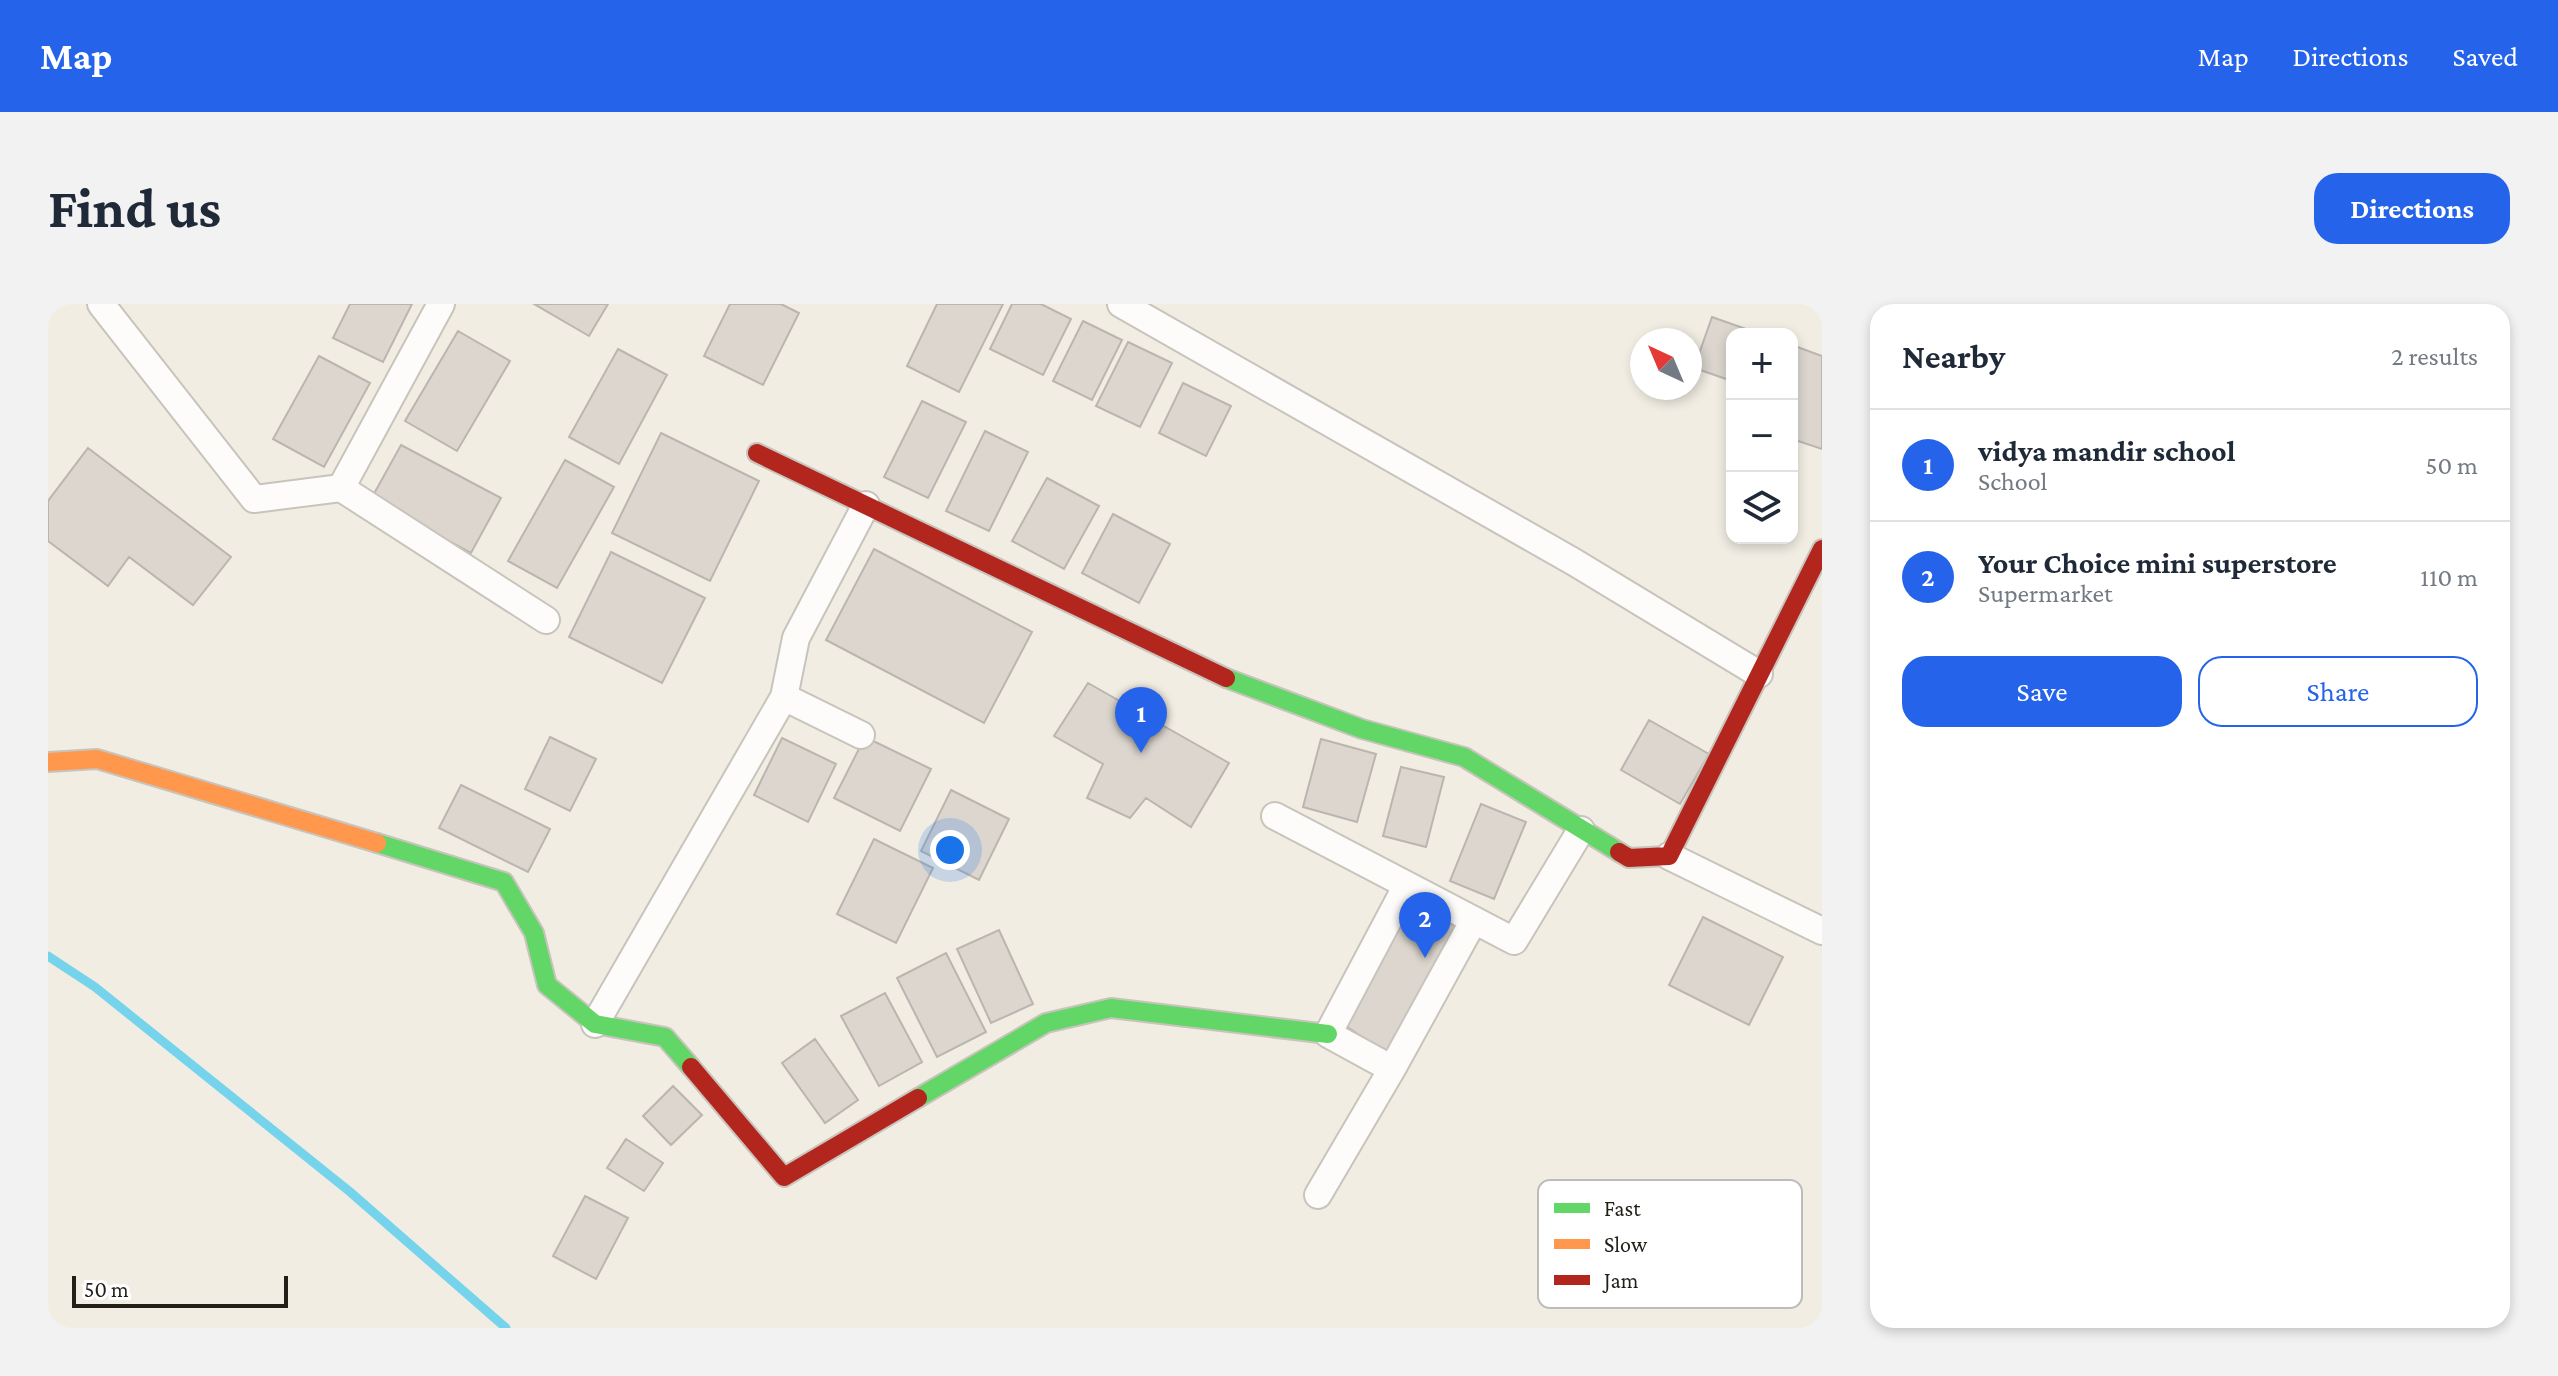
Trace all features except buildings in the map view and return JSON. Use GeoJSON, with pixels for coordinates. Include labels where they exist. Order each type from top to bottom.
{"type":"FeatureCollection","features":[{"type":"Feature","properties":{"kind":"street"},"geometry":{"type":"LineString","coordinates":[[101,304],[254,499],[341,488],[546,620]]}},
{"type":"Feature","properties":{"kind":"street"},"geometry":{"type":"LineString","coordinates":[[341,488],[441,304]]}},
{"type":"Feature","properties":{"kind":"street"},"geometry":{"type":"LineString","coordinates":[[1121,304],[1574,562],[1759,674]]}},
{"type":"Feature","properties":{"kind":"street"},"geometry":{"type":"LineString","coordinates":[[757,453],[1208,671],[1362,729],[1464,757],[1629,858],[1669,856],[1822,931]]}},
{"type":"Feature","properties":{"kind":"street"},"geometry":{"type":"LineString","coordinates":[[595,1024],[784,697],[796,638],[866,505]]}},
{"type":"Feature","properties":{"kind":"street"},"geometry":{"type":"LineString","coordinates":[[1669,856],[1822,549]]}},
{"type":"Feature","properties":{"kind":"street"},"geometry":{"type":"LineString","coordinates":[[784,697],[861,735]]}},
{"type":"Feature","properties":{"kind":"street"},"geometry":{"type":"LineString","coordinates":[[48,762],[97,759],[504,882],[534,933],[547,985],[595,1024],[665,1037],[784,1177],[1046,1023],[1111,1008],[1328,1034],[1392,1069]]}},
{"type":"Feature","properties":{"kind":"street"},"geometry":{"type":"LineString","coordinates":[[1275,816],[1514,941],[1581,830]]}},
{"type":"Feature","properties":{"kind":"street"},"geometry":{"type":"LineString","coordinates":[[1328,1034],[1407,885]]}},
{"type":"Feature","properties":{"kind":"street"},"geometry":{"type":"LineString","coordinates":[[1318,1195],[1474,920]]}},
{"type":"Feature","properties":{"kind":"waterway"},"geometry":{"type":"LineString","coordinates":[[48,956],[95,987],[349,1191],[506,1328]]}},
{"type":"Feature","properties":{"kind":"traffic: fast"},"geometry":{"type":"LineString","coordinates":[[1226,678],[1362,729],[1464,757],[1619,852]]}},
{"type":"Feature","properties":{"kind":"traffic: fast"},"geometry":{"type":"LineString","coordinates":[[377,843],[504,882],[534,933],[547,985],[595,1024],[665,1037],[691,1067]]}},
{"type":"Feature","properties":{"kind":"traffic: fast"},"geometry":{"type":"LineString","coordinates":[[918,1098],[1046,1023],[1111,1008],[1328,1034]]}},
{"type":"Feature","properties":{"kind":"traffic: slow"},"geometry":{"type":"LineString","coordinates":[[48,762],[97,759],[377,843]]}},
{"type":"Feature","properties":{"kind":"traffic: jam"},"geometry":{"type":"LineString","coordinates":[[757,453],[1226,678]]}},
{"type":"Feature","properties":{"kind":"traffic: jam"},"geometry":{"type":"LineString","coordinates":[[1619,852],[1629,858],[1669,856],[1822,549]]}},
{"type":"Feature","properties":{"kind":"traffic: jam"},"geometry":{"type":"LineString","coordinates":[[691,1067],[784,1177],[918,1098]]}},
{"type":"Feature","properties":{"kind":"place","name":"vidya mandir school"},"geometry":{"type":"Point","coordinates":[1141,753]}},
{"type":"Feature","properties":{"kind":"place","name":"Your Choice mini superstore"},"geometry":{"type":"Point","coordinates":[1425,958]}}]}
